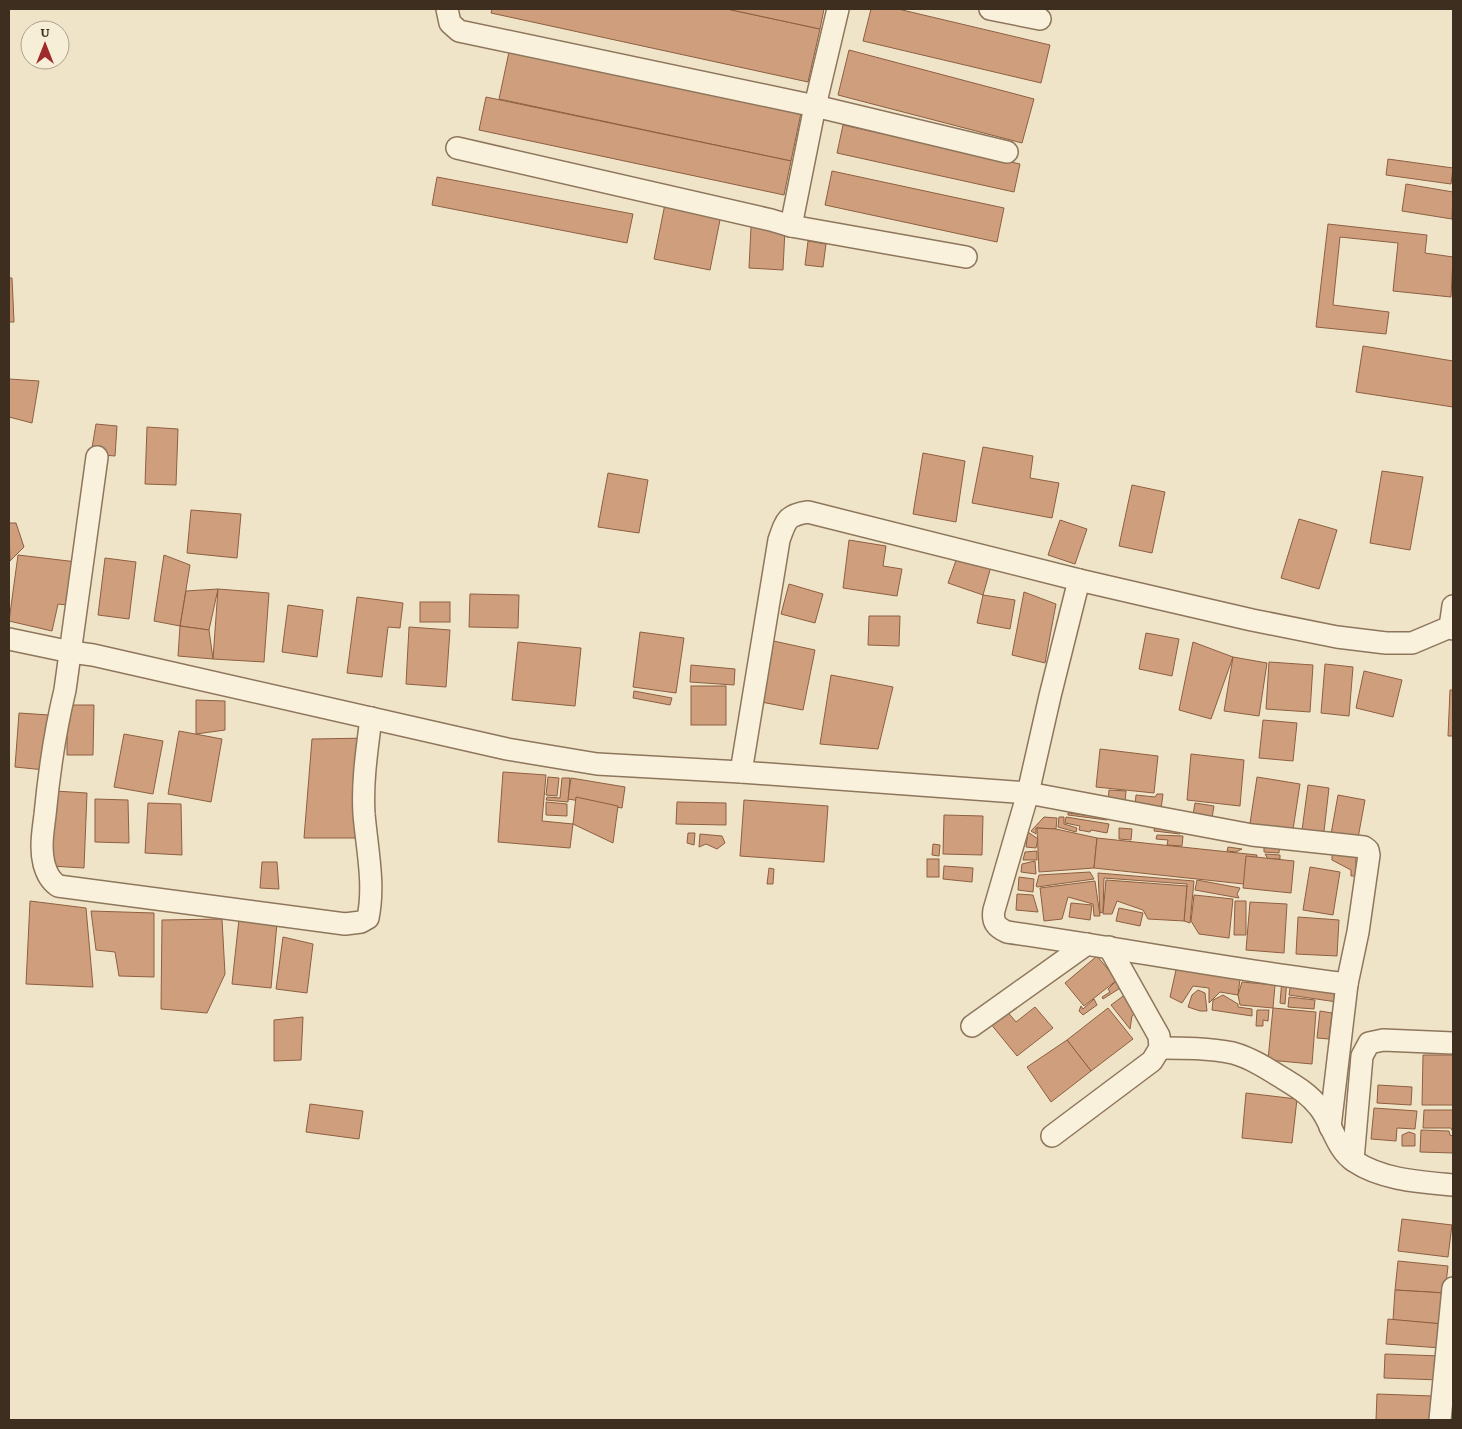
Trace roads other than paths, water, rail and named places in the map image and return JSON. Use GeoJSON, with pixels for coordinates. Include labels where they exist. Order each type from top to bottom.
{"type":"FeatureCollection","features":[{"type":"Feature","properties":{"kind":"street"},"geometry":{"type":"LineString","coordinates":[[447,9],[450,22],[459,31],[815,106],[1007,152]]}},
{"type":"Feature","properties":{"kind":"street"},"geometry":{"type":"LineString","coordinates":[[791,226],[815,106],[838,9]]}},
{"type":"Feature","properties":{"kind":"street"},"geometry":{"type":"LineString","coordinates":[[990,9],[1040,19]]}},
{"type":"Feature","properties":{"kind":"street"},"geometry":{"type":"LineString","coordinates":[[457,148],[791,226],[966,257]]}},
{"type":"Feature","properties":{"kind":"street"},"geometry":{"type":"LineString","coordinates":[[97,457],[71,652],[65,690],[56,726],[42,850],[50,880],[58,886],[345,924],[361,922],[368,918],[371,901],[371,881],[364,812],[364,773],[371,718]]}},
{"type":"Feature","properties":{"kind":"street"},"geometry":{"type":"LineString","coordinates":[[741,772],[780,540],[786,522],[795,514],[808,512],[1079,580],[1252,620],[1346,638],[1386,643],[1412,643],[1452,628],[1453,606]]}},
{"type":"Feature","properties":{"kind":"street"},"geometry":{"type":"LineString","coordinates":[[1079,580],[1028,793],[994,910],[993,917],[996,926],[1007,932],[1347,984]]}},
{"type":"Feature","properties":{"kind":"street"},"geometry":{"type":"LineString","coordinates":[[9,639],[93,655],[507,749],[597,764],[741,772],[1028,793],[1252,835],[1364,847],[1368,850],[1369,855],[1358,932],[1347,984],[1330,1127]]}},
{"type":"Feature","properties":{"kind":"street"},"geometry":{"type":"LineString","coordinates":[[972,1026],[1087,944]]}},
{"type":"Feature","properties":{"kind":"street"},"geometry":{"type":"LineString","coordinates":[[1052,1136],[1152,1061],[1160,1048],[1159,1036],[1109,947]]}},
{"type":"Feature","properties":{"kind":"street"},"geometry":{"type":"LineString","coordinates":[[1353,1160],[1362,1056],[1369,1043],[1383,1040],[1453,1043]]}},
{"type":"Feature","properties":{"kind":"street"},"geometry":{"type":"LineString","coordinates":[[1160,1048],[1233,1053],[1259,1064],[1304,1091],[1320,1108],[1344,1150],[1353,1160],[1389,1175],[1416,1182],[1453,1185]]}},
{"type":"Feature","properties":{"kind":"street"},"geometry":{"type":"LineString","coordinates":[[1440,1420],[1453,1288]]}}]}
